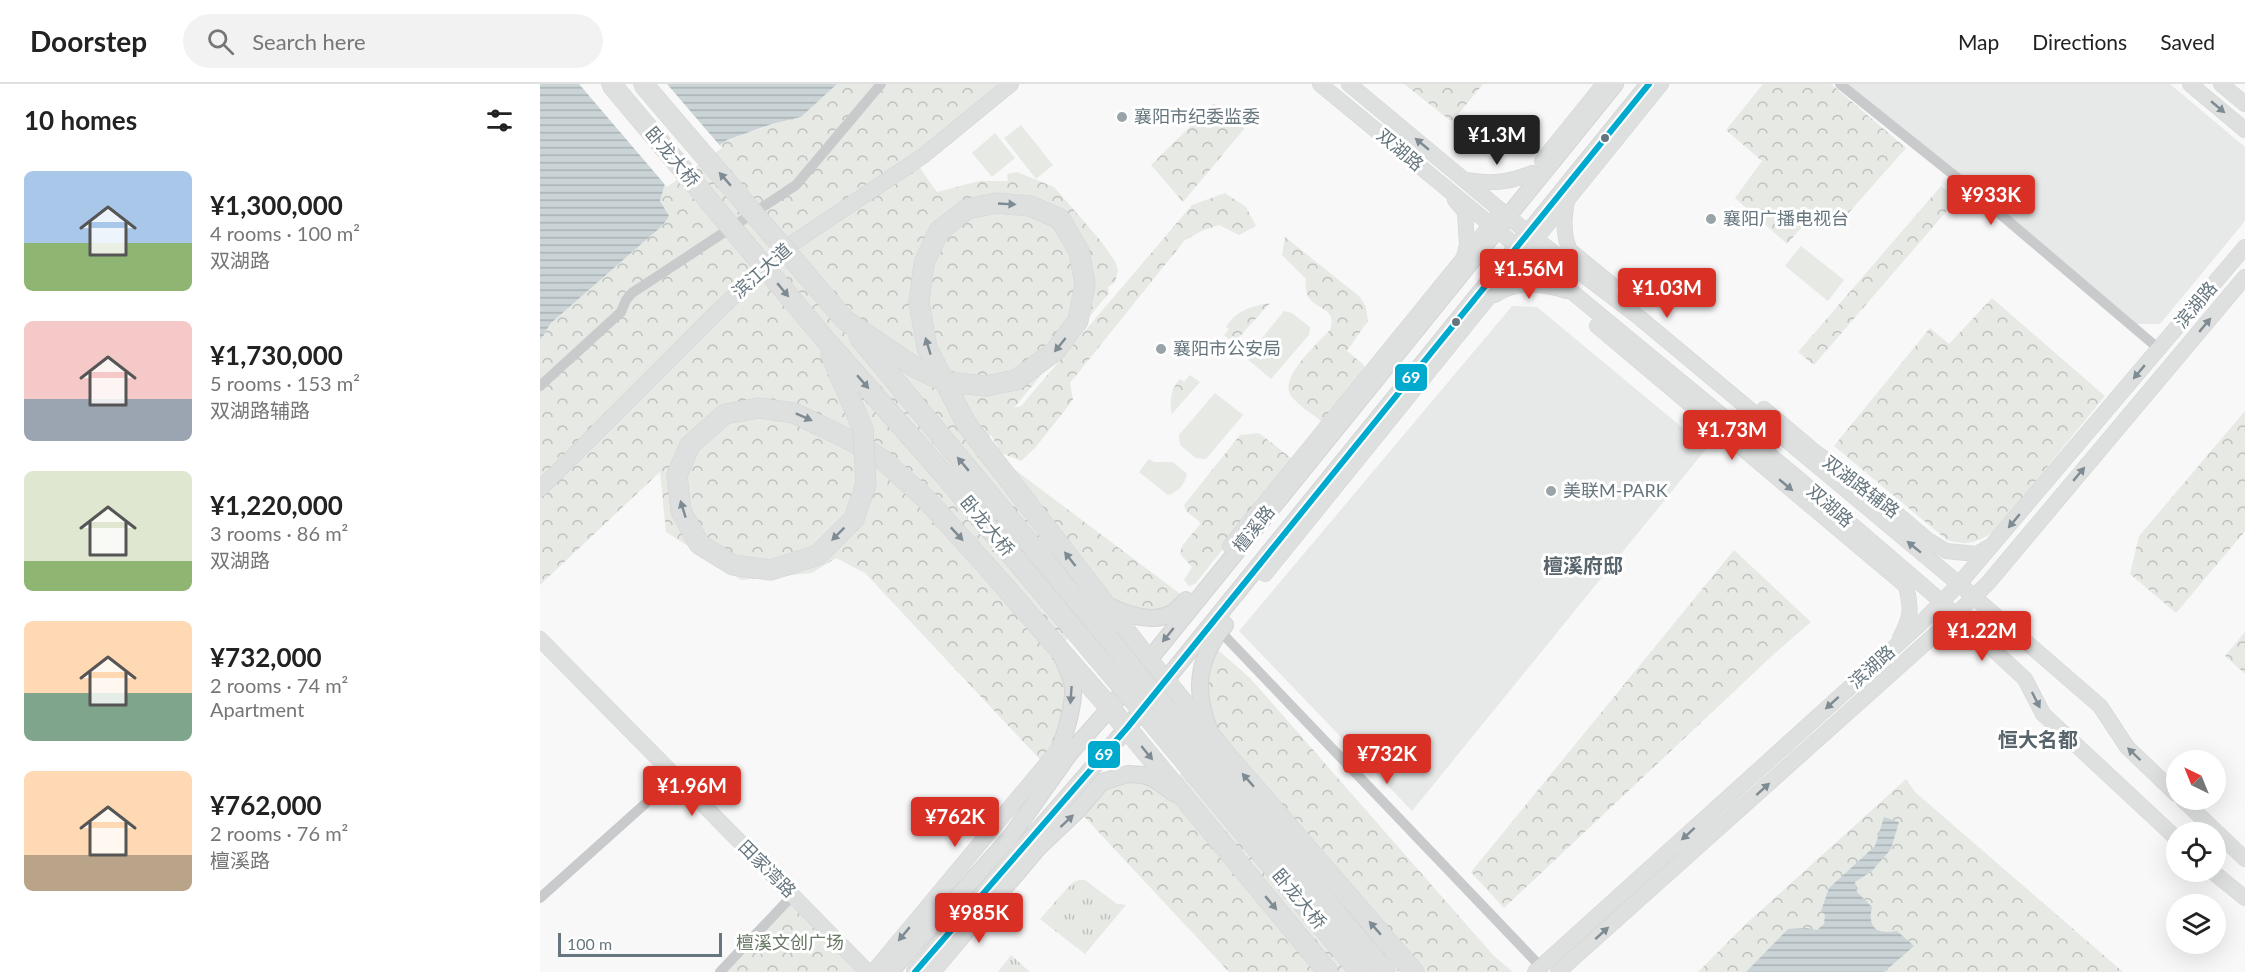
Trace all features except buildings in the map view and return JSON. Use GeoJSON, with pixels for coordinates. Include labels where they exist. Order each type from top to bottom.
{"type":"FeatureCollection","features":[{"type":"Feature","properties":{"kind":"highway","name":"卧龙大桥"},"geometry":{"type":"LineString","coordinates":[[611,84],[824,338],[946,477],[1360,972]]}},
{"type":"Feature","properties":{"kind":"highway","name":"卧龙大桥"},"geometry":{"type":"LineString","coordinates":[[643,84],[845,320],[1385,972]]}},
{"type":"Feature","properties":{"kind":"highway"},"geometry":{"type":"LineString","coordinates":[[845,320],[916,368],[926,372],[936,377],[946,382],[986,386],[1016,380],[1055,351],[1078,321],[1085,284],[1078,251],[1060,219],[1030,206],[996,203],[967,209],[939,231],[924,263],[919,302],[927,348],[937,367],[942,377],[947,387],[967,425],[1165,682],[1414,972]]}},
{"type":"Feature","properties":{"kind":"highway"},"geometry":{"type":"LineString","coordinates":[[824,338],[863,429],[863,440],[864,451],[866,484],[854,519],[818,555],[771,570],[734,565],[699,544],[681,511],[677,475],[690,445],[725,414],[759,408],[794,413],[852,441],[860,446],[867,450],[883,460],[933,507],[984,563],[1127,728],[1328,972]]}},
{"type":"Feature","properties":{"kind":"main road","name":"檀溪路"},"geometry":{"type":"LineString","coordinates":[[890,972],[1016,830],[1070,753],[1110,708],[1253,531],[1493,227],[1615,84]]}},
{"type":"Feature","properties":{"kind":"main road","name":"檀溪路"},"geometry":{"type":"LineString","coordinates":[[915,972],[1165,682],[1216,627],[1272,549],[1521,250],[1649,84]]}},
{"type":"Feature","properties":{"kind":"main road"},"geometry":{"type":"LineString","coordinates":[[1107,605],[1123,614],[1143,617],[1159,618],[1173,613],[1230,546],[1253,531]]}},
{"type":"Feature","properties":{"kind":"main road"},"geometry":{"type":"LineString","coordinates":[[1213,740],[1203,712],[1199,685],[1202,664],[1216,627],[1265,574],[1272,549]]}},
{"type":"Feature","properties":{"kind":"main road"},"geometry":{"type":"LineString","coordinates":[[1016,830],[1045,781],[1063,744],[1074,693],[1071,677],[1057,649]]}},
{"type":"Feature","properties":{"kind":"main road"},"geometry":{"type":"LineString","coordinates":[[968,910],[999,894],[1039,847],[1078,810],[1102,782],[1128,774],[1143,775],[1168,788],[1197,812]]}},
{"type":"Feature","properties":{"kind":"street"},"geometry":{"type":"LineString","coordinates":[[540,386],[621,312],[632,293],[796,185],[881,84]]}},
{"type":"Feature","properties":{"kind":"street","name":"滨江大道"},"geometry":{"type":"LineString","coordinates":[[540,489],[715,314],[790,245],[923,156],[1011,84]]}},
{"type":"Feature","properties":{"kind":"street","name":"双湖路"},"geometry":{"type":"LineString","coordinates":[[1320,84],[1794,475],[1942,602],[2025,679],[2043,714],[2166,829]]}},
{"type":"Feature","properties":{"kind":"street","name":"双湖路"},"geometry":{"type":"LineString","coordinates":[[1349,84],[1532,236],[1640,318],[1959,584],[2100,706],[2127,747],[2166,784]]}},
{"type":"Feature","properties":{"kind":"street"},"geometry":{"type":"LineString","coordinates":[[1505,213],[1532,173],[1604,84]]}},
{"type":"Feature","properties":{"kind":"street"},"geometry":{"type":"LineString","coordinates":[[1532,236],[1568,199],[1661,84]]}},
{"type":"Feature","properties":{"kind":"street"},"geometry":{"type":"LineString","coordinates":[[1840,84],[1960,180],[2159,349]]}},
{"type":"Feature","properties":{"kind":"street"},"geometry":{"type":"LineString","coordinates":[[2190,84],[2245,130]]}},
{"type":"Feature","properties":{"kind":"street"},"geometry":{"type":"LineString","coordinates":[[2221,84],[2245,104]]}},
{"type":"Feature","properties":{"kind":"street"},"geometry":{"type":"LineString","coordinates":[[1464,180],[1486,183],[1503,182],[1517,180],[1532,173]]}},
{"type":"Feature","properties":{"kind":"street"},"geometry":{"type":"LineString","coordinates":[[1230,546],[1463,265],[1467,245],[1465,212],[1444,186]]}},
{"type":"Feature","properties":{"kind":"street"},"geometry":{"type":"LineString","coordinates":[[1568,199],[1564,213],[1565,233],[1569,249],[1583,275]]}},
{"type":"Feature","properties":{"kind":"street","name":"滨湖路"},"geometry":{"type":"LineString","coordinates":[[1538,970],[1942,602],[1996,542],[2245,247]]}},
{"type":"Feature","properties":{"kind":"street","name":"双湖路辅路"},"geometry":{"type":"LineString","coordinates":[[1569,249],[1815,452],[1865,487],[1928,540],[1946,551],[1959,554],[1977,554],[1996,542]]}},
{"type":"Feature","properties":{"kind":"street"},"geometry":{"type":"LineString","coordinates":[[1265,574],[1486,302],[1521,250]]}},
{"type":"Feature","properties":{"kind":"street","name":"滨湖路"},"geometry":{"type":"LineString","coordinates":[[1558,972],[1974,597],[2245,277]]}},
{"type":"Feature","properties":{"kind":"street"},"geometry":{"type":"LineString","coordinates":[[1486,302],[1506,288],[1528,284],[1571,292]]}},
{"type":"Feature","properties":{"kind":"street"},"geometry":{"type":"LineString","coordinates":[[1548,286],[1906,586],[1911,603],[1910,618],[1897,645]]}},
{"type":"Feature","properties":{"kind":"street"},"geometry":{"type":"LineString","coordinates":[[1216,627],[1538,970]]}},
{"type":"Feature","properties":{"kind":"street","name":"田家湾路"},"geometry":{"type":"LineString","coordinates":[[540,639],[868,972]]}},
{"type":"Feature","properties":{"kind":"street"},"geometry":{"type":"LineString","coordinates":[[873,972],[1063,744]]}},
{"type":"Feature","properties":{"kind":"street"},"geometry":{"type":"LineString","coordinates":[[540,898],[675,777]]}},
{"type":"Feature","properties":{"kind":"street"},"geometry":{"type":"LineString","coordinates":[[2193,810],[2245,859]]}},
{"type":"Feature","properties":{"kind":"street"},"geometry":{"type":"LineString","coordinates":[[2224,882],[2245,898]]}},
{"type":"Feature","properties":{"kind":"street"},"geometry":{"type":"LineString","coordinates":[[933,972],[999,894]]}},
{"type":"Feature","properties":{"kind":"street"},"geometry":{"type":"LineString","coordinates":[[720,972],[793,895]]}},
{"type":"Feature","properties":{"kind":"shaded area"},"geometry":{"type":"Polygon","coordinates":[[[540,84],[837,84],[801,117],[772,124],[727,140],[665,183],[660,201],[669,216],[663,225],[551,323],[540,340],[540,84]]]}},
{"type":"Feature","properties":{"kind":"shaded area"},"geometry":{"type":"Polygon","coordinates":[[[1848,84],[2170,84],[2245,147],[2245,221],[2160,324],[2137,324],[1848,84]]]}},
{"type":"Feature","properties":{"kind":"shaded area","name":"美联M-PARK"},"geometry":{"type":"Polygon","coordinates":[[[1512,306],[1537,307],[1707,448],[1412,811],[1239,631],[1512,306]]]}},
{"type":"Feature","properties":{"kind":"shaded area"},"geometry":{"type":"Polygon","coordinates":[[[1884,817],[1899,822],[1891,849],[1872,871],[1855,882],[1857,892],[1872,907],[1871,920],[1875,928],[1884,932],[1897,931],[1914,946],[1884,972],[1746,972],[1788,929],[1817,930],[1824,924],[1825,915],[1821,911],[1829,888],[1875,846],[1884,817]]]}},
{"type":"Feature","properties":{"kind":"green space"},"geometry":{"type":"Polygon","coordinates":[[[837,84],[1011,84],[915,161],[937,192],[979,181],[1008,181],[1007,174],[1017,172],[1054,187],[1115,261],[1118,270],[1115,282],[1108,287],[1109,293],[1014,408],[1021,406],[1192,205],[1225,193],[1246,207],[1256,226],[1239,235],[1219,225],[1185,240],[1070,383],[1073,400],[1035,448],[1021,461],[1001,453],[991,435],[982,445],[1187,599],[1173,613],[1107,605],[1057,648],[1074,693],[1046,766],[865,573],[836,558],[812,573],[741,580],[666,532],[660,472],[540,585],[540,340],[551,323],[660,201],[664,183],[727,140],[801,117],[837,84]]]}},
{"type":"Feature","properties":{"kind":"green space"},"geometry":{"type":"Polygon","coordinates":[[[1404,84],[1483,84],[1452,122],[1404,84]]]}},
{"type":"Feature","properties":{"kind":"green space"},"geometry":{"type":"Polygon","coordinates":[[[1763,84],[1831,84],[1906,148],[1837,226],[1802,227],[1787,244],[1735,198],[1762,161],[1726,130],[1763,84]]]}},
{"type":"Feature","properties":{"kind":"green space"},"geometry":{"type":"Polygon","coordinates":[[[1214,103],[1231,123],[1241,113],[1250,122],[1183,202],[1151,165],[1214,103]]]}},
{"type":"Feature","properties":{"kind":"green space"},"geometry":{"type":"Polygon","coordinates":[[[1021,125],[1053,165],[1036,179],[1004,138],[1021,125]]]}},
{"type":"Feature","properties":{"kind":"green space"},"geometry":{"type":"Polygon","coordinates":[[[995,133],[1015,158],[992,177],[972,153],[995,133]]]}},
{"type":"Feature","properties":{"kind":"green space"},"geometry":{"type":"Polygon","coordinates":[[[1941,186],[1957,199],[1814,365],[1798,352],[1941,186]]]}},
{"type":"Feature","properties":{"kind":"green space"},"geometry":{"type":"Polygon","coordinates":[[[1285,237],[1360,297],[1366,307],[1368,321],[1347,351],[1364,365],[1364,373],[1326,420],[1321,421],[1301,406],[1291,396],[1288,389],[1294,371],[1330,330],[1332,321],[1330,314],[1309,298],[1306,279],[1282,255],[1285,237]]]}},
{"type":"Feature","properties":{"kind":"green space"},"geometry":{"type":"Polygon","coordinates":[[[1801,246],[1844,280],[1828,301],[1785,266],[1801,246]]]}},
{"type":"Feature","properties":{"kind":"green space"},"geometry":{"type":"Polygon","coordinates":[[[1992,298],[2105,396],[1995,531],[1977,541],[1961,543],[1947,540],[1834,446],[1930,328],[1949,344],[1992,298]]]}},
{"type":"Feature","properties":{"kind":"green space"},"geometry":{"type":"Polygon","coordinates":[[[1270,303],[1234,343],[1224,335],[1229,329],[1226,327],[1235,316],[1251,307],[1270,303]]]}},
{"type":"Feature","properties":{"kind":"green space"},"geometry":{"type":"Polygon","coordinates":[[[1284,311],[1292,313],[1310,327],[1309,335],[1271,379],[1246,358],[1284,311]]]}},
{"type":"Feature","properties":{"kind":"green space"},"geometry":{"type":"Polygon","coordinates":[[[1190,375],[1200,382],[1172,414],[1173,391],[1180,379],[1184,382],[1190,375]]]}},
{"type":"Feature","properties":{"kind":"green space"},"geometry":{"type":"Polygon","coordinates":[[[1215,393],[1243,415],[1206,459],[1196,458],[1180,445],[1179,435],[1215,393]]]}},
{"type":"Feature","properties":{"kind":"green space"},"geometry":{"type":"Polygon","coordinates":[[[2245,411],[2245,531],[2176,613],[2130,574],[2139,536],[2245,411]]]}},
{"type":"Feature","properties":{"kind":"green space"},"geometry":{"type":"Polygon","coordinates":[[[1259,433],[1291,458],[1290,465],[1195,584],[1189,586],[1184,580],[1192,567],[1180,554],[1182,546],[1201,523],[1186,511],[1184,505],[1240,435],[1259,433]]]}},
{"type":"Feature","properties":{"kind":"green space"},"geometry":{"type":"Polygon","coordinates":[[[1149,459],[1154,462],[1173,462],[1187,474],[1185,481],[1175,492],[1168,495],[1139,472],[1149,459]]]}},
{"type":"Feature","properties":{"kind":"green space"},"geometry":{"type":"Polygon","coordinates":[[[1734,550],[1811,622],[1775,653],[1504,908],[1471,872],[1734,550]]]}},
{"type":"Feature","properties":{"kind":"green space"},"geometry":{"type":"Polygon","coordinates":[[[2245,632],[2245,674],[2225,656],[2245,632]]]}},
{"type":"Feature","properties":{"kind":"green space"},"geometry":{"type":"Polygon","coordinates":[[[1211,644],[1250,678],[1494,956],[1513,972],[1229,972],[1078,810],[1102,782],[1128,774],[1168,787],[1213,740],[1203,712],[1211,644]]]}},
{"type":"Feature","properties":{"kind":"green space"},"geometry":{"type":"Polygon","coordinates":[[[1906,779],[1915,792],[2123,972],[1698,972],[1747,923],[1906,779]]]}},
{"type":"Feature","properties":{"kind":"green space"},"geometry":{"type":"Polygon","coordinates":[[[1085,880],[1117,904],[1126,905],[1085,954],[1040,919],[1073,882],[1085,880]]]}},
{"type":"Feature","properties":{"kind":"green space","name":"檀溪文创广场"},"geometry":{"type":"Polygon","coordinates":[[[790,904],[858,972],[724,972],[790,904]]]}},
{"type":"Feature","properties":{"kind":"green space"},"geometry":{"type":"Polygon","coordinates":[[[1011,955],[1030,972],[998,972],[1011,955]]]}},
{"type":"Feature","properties":{"kind":"pier"},"geometry":{"type":"Polygon","coordinates":[[[579,84],[667,84],[722,148],[667,187],[579,84]]]}},
{"type":"Feature","properties":{"kind":"transit line","name":"69"},"geometry":{"type":"LineString","coordinates":[[915,972],[1127,728],[1649,84]]}},
{"type":"Feature","properties":{"kind":"place","name":"襄阳市纪委监委"},"geometry":{"type":"Point","coordinates":[1122,117]}},
{"type":"Feature","properties":{"kind":"place","name":"襄阳广播电视台"},"geometry":{"type":"Point","coordinates":[1711,219]}},
{"type":"Feature","properties":{"kind":"place","name":"襄阳市公安局"},"geometry":{"type":"Point","coordinates":[1161,349]}},
{"type":"Feature","properties":{"kind":"place","name":"美联M-PARK"},"geometry":{"type":"Point","coordinates":[1551,491]}},
{"type":"Feature","properties":{"kind":"district","name":"檀溪府邸"},"geometry":{"type":"Point","coordinates":[1583,566]}},
{"type":"Feature","properties":{"kind":"district","name":"恒大名都"},"geometry":{"type":"Point","coordinates":[2038,740]}}]}
